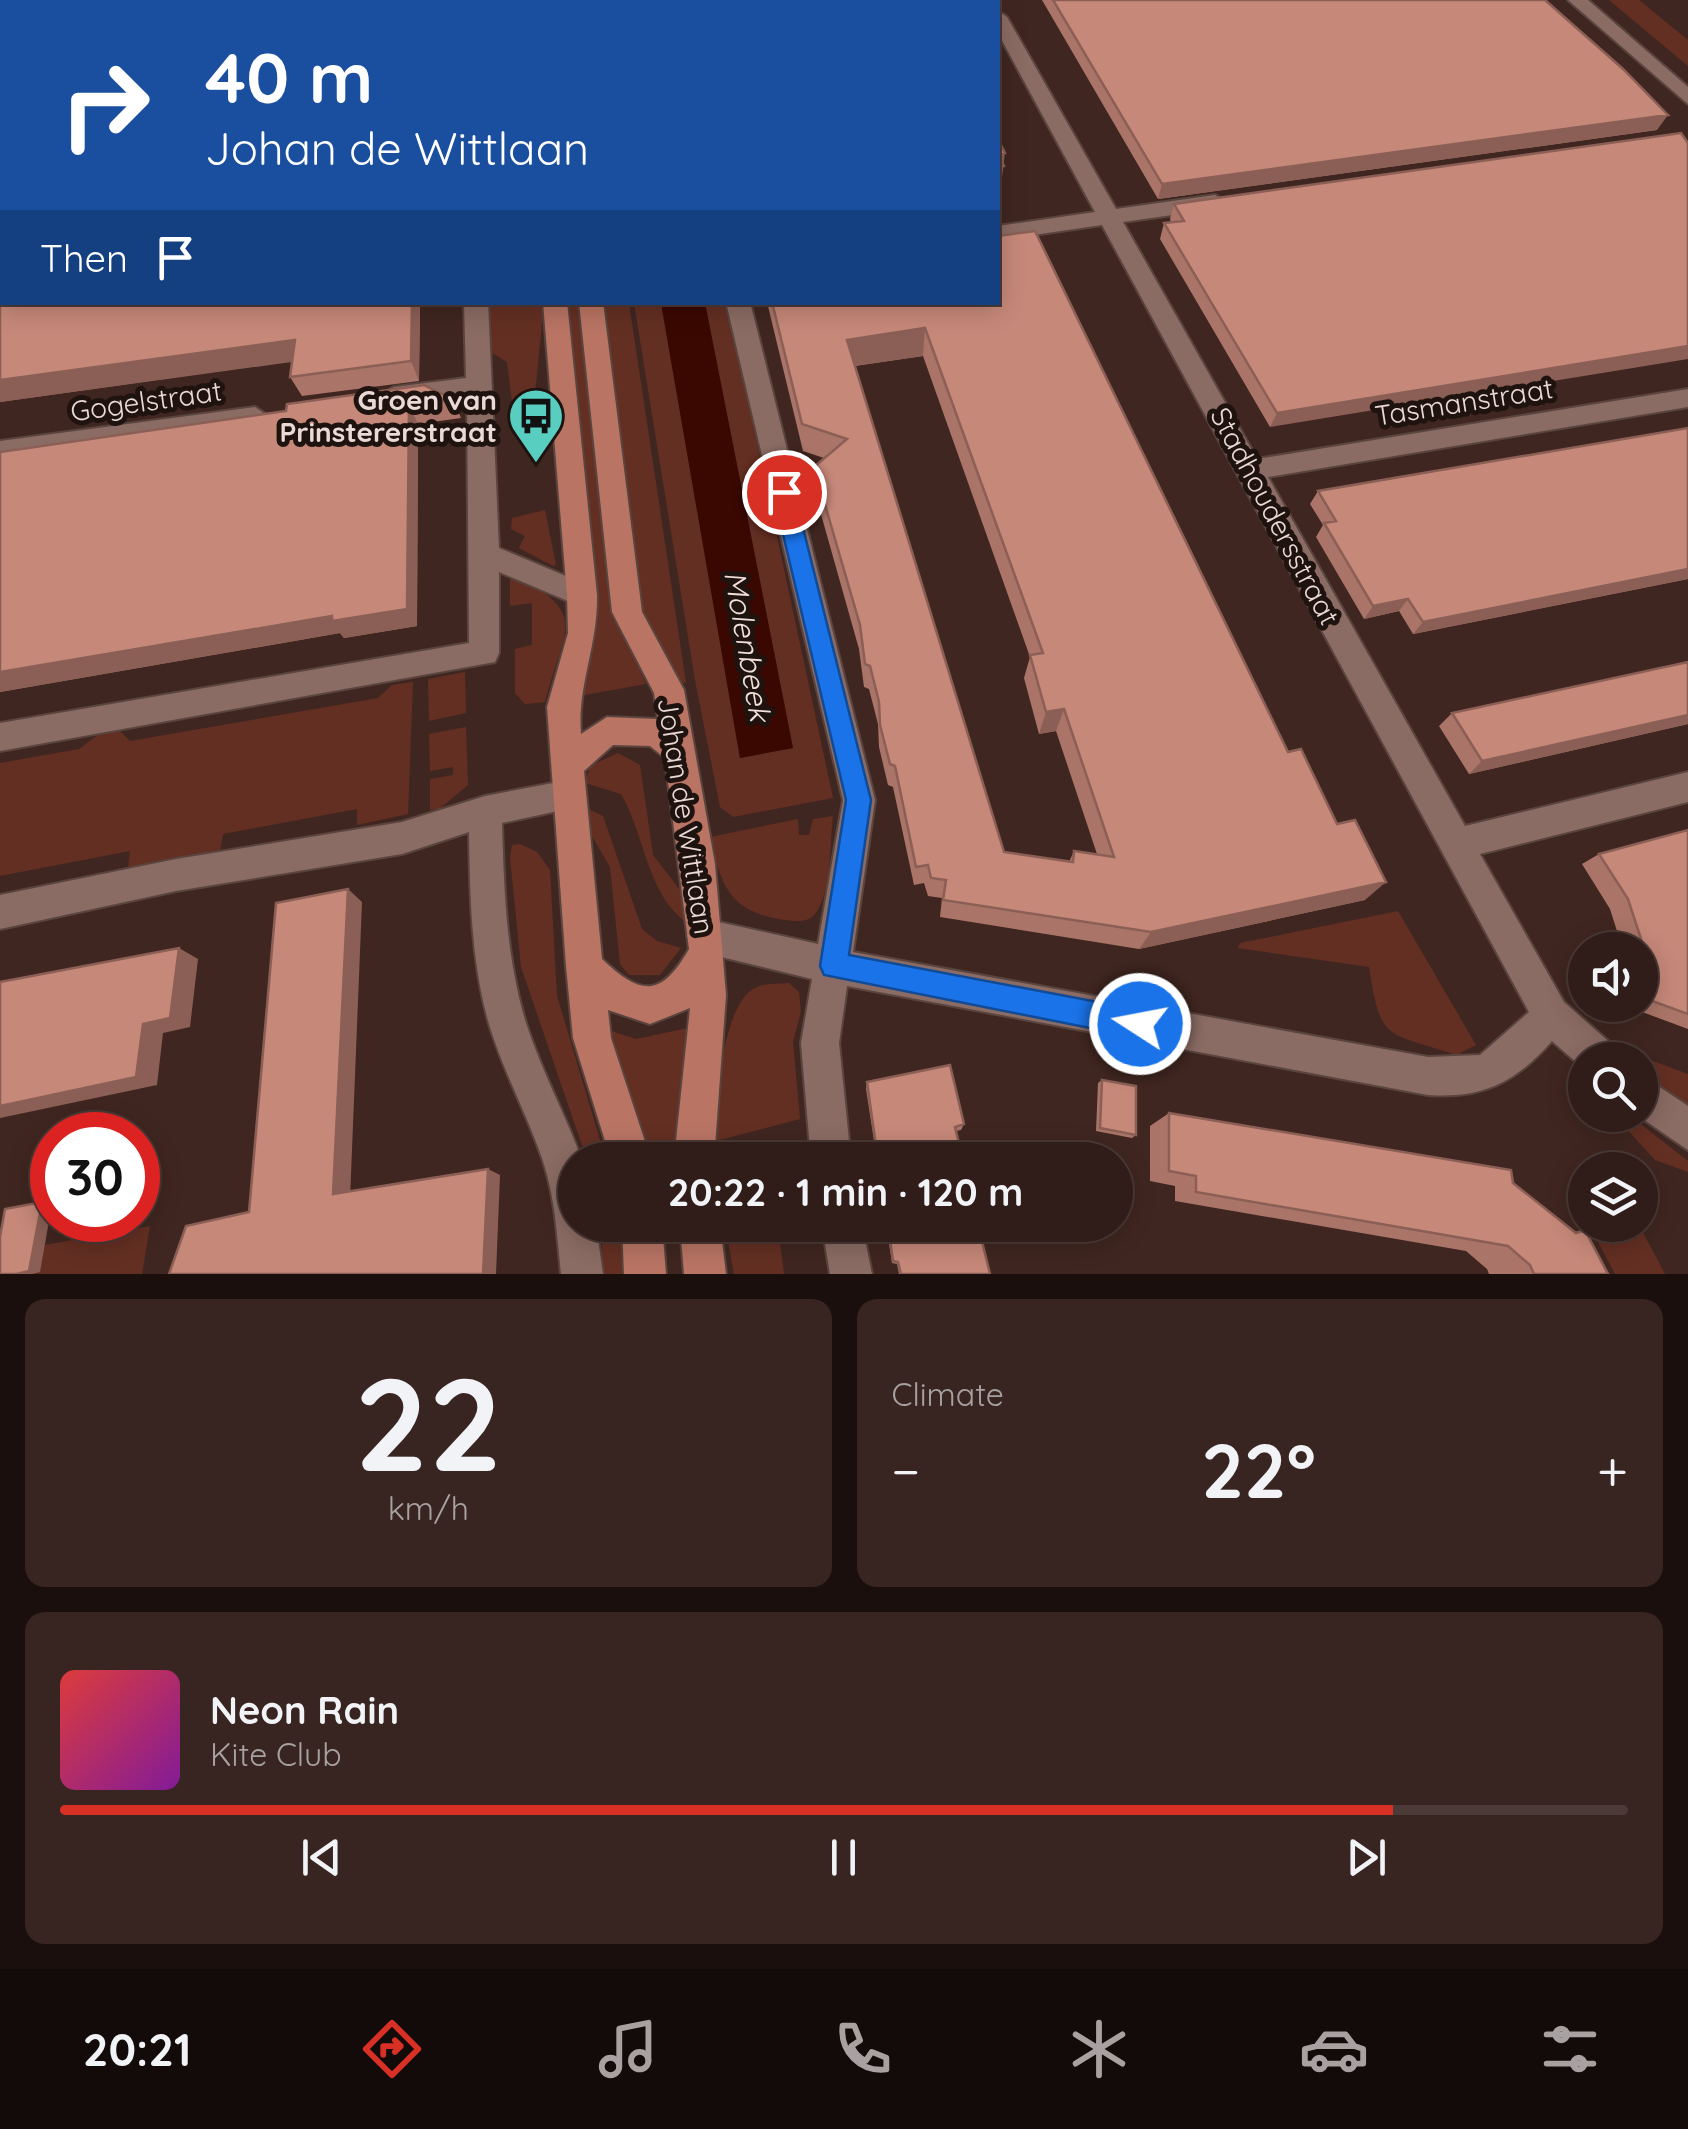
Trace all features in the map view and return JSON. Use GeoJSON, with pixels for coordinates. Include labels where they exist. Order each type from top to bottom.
{"type":"FeatureCollection","features":[{"type":"Feature","properties":{"kind":"main road"},"geometry":{"type":"LineString","coordinates":[[555,305],[583,633],[562,707],[568,780],[592,1038],[625,1142]]}},
{"type":"Feature","properties":{"kind":"main road","name":"Johan de Wittlaan"},"geometry":{"type":"LineString","coordinates":[[590,305],[627,612],[649,660],[669,690],[706,945],[707,1041],[694,1118],[694,1142]]}},
{"type":"Feature","properties":{"kind":"main road"},"geometry":{"type":"LineString","coordinates":[[568,780],[607,731],[656,732],[679,750]]}},
{"type":"Feature","properties":{"kind":"main road"},"geometry":{"type":"LineString","coordinates":[[584,966],[615,998],[640,1006],[662,1004],[693,980],[706,945]]}},
{"type":"Feature","properties":{"kind":"main road"},"geometry":{"type":"LineString","coordinates":[[643,1242],[646,1274]]}},
{"type":"Feature","properties":{"kind":"main road"},"geometry":{"type":"LineString","coordinates":[[702,1242],[705,1274]]}},
{"type":"Feature","properties":{"kind":"street"},"geometry":{"type":"LineString","coordinates":[[1578,0],[1688,98]]}},
{"type":"Feature","properties":{"kind":"street","name":"Stadhoudersstraat"},"geometry":{"type":"LineString","coordinates":[[1000,21],[1552,1015],[1582,1042]]}},
{"type":"Feature","properties":{"kind":"street"},"geometry":{"type":"LineString","coordinates":[[1000,233],[1244,198]]}},
{"type":"Feature","properties":{"kind":"street"},"geometry":{"type":"LineString","coordinates":[[0,737],[484,653],[485,554],[476,305]]}},
{"type":"Feature","properties":{"kind":"street"},"geometry":{"type":"LineString","coordinates":[[739,305],[859,800],[820,1043],[829,1142]]}},
{"type":"Feature","properties":{"kind":"street"},"geometry":{"type":"LineString","coordinates":[[366,400],[479,385]]}},
{"type":"Feature","properties":{"kind":"street","name":"Tasmanstraat"},"geometry":{"type":"LineString","coordinates":[[1251,470],[1688,398]]}},
{"type":"Feature","properties":{"kind":"street","name":"Gogelstraat"},"geometry":{"type":"LineString","coordinates":[[0,451],[290,411]]}},
{"type":"Feature","properties":{"kind":"street"},"geometry":{"type":"LineString","coordinates":[[485,554],[582,596]]}},
{"type":"Feature","properties":{"kind":"street"},"geometry":{"type":"LineString","coordinates":[[0,912],[176,875],[402,838],[568,780]]}},
{"type":"Feature","properties":{"kind":"street"},"geometry":{"type":"LineString","coordinates":[[1456,844],[1688,787]]}},
{"type":"Feature","properties":{"kind":"street"},"geometry":{"type":"LineString","coordinates":[[485,811],[489,945],[508,1024],[558,1154]]}},
{"type":"Feature","properties":{"kind":"street"},"geometry":{"type":"LineString","coordinates":[[706,945],[1398,1073],[1456,1080],[1490,1074],[1552,1015]]}},
{"type":"Feature","properties":{"kind":"street"},"geometry":{"type":"LineString","coordinates":[[1658,1107],[1688,1131]]}},
{"type":"Feature","properties":{"kind":"street"},"geometry":{"type":"LineString","coordinates":[[578,1242],[582,1274]]}},
{"type":"Feature","properties":{"kind":"street"},"geometry":{"type":"LineString","coordinates":[[845,1242],[850,1274]]}},
{"type":"Feature","properties":{"kind":"shaded area"},"geometry":{"type":"Polygon","coordinates":[[[1609,0],[1639,0],[1688,40],[1688,66],[1609,0]]]}},
{"type":"Feature","properties":{"kind":"shaded area"},"geometry":{"type":"Polygon","coordinates":[[[487,305],[544,305],[533,414],[514,417],[507,362],[489,351],[487,305]]]}},
{"type":"Feature","properties":{"kind":"shaded area"},"geometry":{"type":"Polygon","coordinates":[[[563,305],[578,305],[611,605],[646,684],[579,696],[563,305]]]}},
{"type":"Feature","properties":{"kind":"shaded area"},"geometry":{"type":"Polygon","coordinates":[[[598,305],[629,305],[686,683],[680,683],[642,617],[598,305]]]}},
{"type":"Feature","properties":{"kind":"shaded area"},"geometry":{"type":"Polygon","coordinates":[[[634,305],[661,305],[740,758],[793,748],[705,305],[727,305],[833,798],[733,817],[720,807],[695,680],[634,305]]]}},
{"type":"Feature","properties":{"kind":"shaded area"},"geometry":{"type":"Polygon","coordinates":[[[545,510],[556,565],[553,566],[519,548],[525,536],[511,529],[512,518],[545,510]]]}},
{"type":"Feature","properties":{"kind":"shaded area"},"geometry":{"type":"Polygon","coordinates":[[[510,572],[553,600],[562,612],[564,639],[545,702],[525,704],[515,693],[515,649],[532,645],[532,603],[510,606],[510,572]]]}},
{"type":"Feature","properties":{"kind":"shaded area"},"geometry":{"type":"Polygon","coordinates":[[[465,672],[466,713],[429,721],[428,679],[465,672]]]}},
{"type":"Feature","properties":{"kind":"shaded area"},"geometry":{"type":"Polygon","coordinates":[[[413,682],[408,814],[357,825],[357,809],[223,834],[220,851],[128,868],[130,851],[0,876],[0,763],[79,749],[99,734],[120,731],[130,741],[378,698],[392,685],[413,682]]]}},
{"type":"Feature","properties":{"kind":"shaded area"},"geometry":{"type":"Polygon","coordinates":[[[466,727],[468,785],[439,809],[430,810],[430,779],[453,775],[453,767],[430,771],[429,734],[466,727]]]}},
{"type":"Feature","properties":{"kind":"shaded area"},"geometry":{"type":"Polygon","coordinates":[[[618,753],[640,765],[653,855],[683,894],[687,923],[663,896],[621,794],[585,783],[590,766],[618,753]]]}},
{"type":"Feature","properties":{"kind":"shaded area"},"geometry":{"type":"Polygon","coordinates":[[[584,807],[603,816],[642,929],[657,941],[681,948],[660,975],[629,975],[620,964],[610,867],[586,826],[584,807]]]}},
{"type":"Feature","properties":{"kind":"shaded area"},"geometry":{"type":"Polygon","coordinates":[[[833,816],[827,881],[820,906],[811,918],[797,921],[766,916],[751,911],[731,894],[710,837],[798,819],[799,835],[809,835],[813,819],[833,816]]]}},
{"type":"Feature","properties":{"kind":"shaded area"},"geometry":{"type":"Polygon","coordinates":[[[520,844],[537,852],[550,870],[557,996],[601,1142],[581,1142],[521,967],[512,845],[520,844]]]}},
{"type":"Feature","properties":{"kind":"shaded area"},"geometry":{"type":"Polygon","coordinates":[[[1398,911],[1476,1045],[1456,1055],[1391,1031],[1378,1010],[1369,967],[1238,948],[1240,943],[1398,911]]]}},
{"type":"Feature","properties":{"kind":"shaded area"},"geometry":{"type":"Polygon","coordinates":[[[789,983],[799,992],[801,1011],[793,1042],[800,1119],[712,1142],[728,1033],[745,996],[768,984],[789,983]]]}},
{"type":"Feature","properties":{"kind":"shaded area"},"geometry":{"type":"Polygon","coordinates":[[[688,1028],[677,1111],[679,1142],[642,1142],[608,1030],[636,1039],[688,1028]]]}},
{"type":"Feature","properties":{"kind":"shaded area"},"geometry":{"type":"Polygon","coordinates":[[[1658,1063],[1688,1074],[1688,1113],[1658,1090],[1658,1063]]]}},
{"type":"Feature","properties":{"kind":"shaded area"},"geometry":{"type":"Polygon","coordinates":[[[1629,1132],[1651,1132],[1688,1161],[1688,1172],[1658,1161],[1658,1152],[1648,1152],[1629,1132]]]}},
{"type":"Feature","properties":{"kind":"shaded area"},"geometry":{"type":"Polygon","coordinates":[[[61,1242],[147,1242],[142,1274],[0,1274],[0,1253],[61,1242]]]}},
{"type":"Feature","properties":{"kind":"shaded area"},"geometry":{"type":"Polygon","coordinates":[[[602,1242],[626,1242],[629,1274],[603,1274],[602,1242]]]}},
{"type":"Feature","properties":{"kind":"shaded area"},"geometry":{"type":"Polygon","coordinates":[[[728,1242],[780,1242],[784,1274],[734,1274],[728,1242]]]}},
{"type":"Feature","properties":{"kind":"shaded area"},"geometry":{"type":"Polygon","coordinates":[[[1598,1242],[1648,1242],[1665,1274],[1615,1274],[1598,1242]]]}},
{"type":"Feature","properties":{"kind":"water","name":"Molenbeek"},"geometry":{"type":"Polygon","coordinates":[[[661,305],[705,305],[793,748],[740,758],[661,305]]]}},
{"type":"Feature","properties":{"kind":"building"},"geometry":{"type":"Polygon","coordinates":[[[1053,0],[1545,0],[1668,115],[1162,184],[1053,0]]]}},
{"type":"Feature","properties":{"kind":"building"},"geometry":{"type":"Polygon","coordinates":[[[1681,133],[1688,143],[1688,346],[1277,413],[1164,223],[1184,221],[1174,204],[1681,133]]]}},
{"type":"Feature","properties":{"kind":"building"},"geometry":{"type":"Polygon","coordinates":[[[1035,231],[1288,752],[1301,749],[1337,824],[1355,820],[1386,882],[1151,932],[943,900],[946,880],[931,878],[928,865],[916,867],[895,766],[890,764],[880,725],[870,666],[865,664],[860,625],[814,467],[847,439],[802,424],[773,305],[1000,305],[1000,236],[1035,231]],[[925,328],[847,340],[1004,852],[1073,862],[1074,851],[1114,857],[1064,709],[1046,712],[1030,655],[1043,653],[925,328]]]}},
{"type":"Feature","properties":{"kind":"building"},"geometry":{"type":"Polygon","coordinates":[[[0,305],[412,305],[411,361],[290,377],[295,340],[0,380],[0,305]]]}},
{"type":"Feature","properties":{"kind":"building"},"geometry":{"type":"Polygon","coordinates":[[[424,385],[453,399],[409,405],[407,609],[332,621],[332,616],[0,672],[0,452],[286,411],[287,404],[424,385]]]}},
{"type":"Feature","properties":{"kind":"building"},"geometry":{"type":"Polygon","coordinates":[[[1688,428],[1688,569],[1423,622],[1408,599],[1373,606],[1324,523],[1336,521],[1318,491],[1688,428]]]}},
{"type":"Feature","properties":{"kind":"building"},"geometry":{"type":"Polygon","coordinates":[[[1688,662],[1688,715],[1482,761],[1452,713],[1688,662]]]}},
{"type":"Feature","properties":{"kind":"building"},"geometry":{"type":"Polygon","coordinates":[[[1688,830],[1688,1014],[1658,1003],[1658,932],[1639,932],[1628,899],[1599,854],[1688,830]]]}},
{"type":"Feature","properties":{"kind":"building"},"geometry":{"type":"Polygon","coordinates":[[[348,889],[333,1194],[488,1169],[483,1274],[169,1274],[186,1226],[249,1212],[276,903],[348,889]]]}},
{"type":"Feature","properties":{"kind":"building"},"geometry":{"type":"Polygon","coordinates":[[[179,948],[170,1018],[143,1024],[136,1077],[0,1106],[0,982],[179,948]]]}},
{"type":"Feature","properties":{"kind":"building"},"geometry":{"type":"Polygon","coordinates":[[[950,1065],[964,1124],[955,1127],[959,1142],[875,1142],[867,1082],[950,1065]]]}},
{"type":"Feature","properties":{"kind":"building"},"geometry":{"type":"Polygon","coordinates":[[[1102,1080],[1136,1086],[1136,1135],[1100,1128],[1102,1080]]]}},
{"type":"Feature","properties":{"kind":"building"},"geometry":{"type":"Polygon","coordinates":[[[1169,1113],[1511,1170],[1513,1183],[1568,1227],[1568,1242],[1591,1242],[1608,1274],[1534,1274],[1530,1265],[1508,1246],[1196,1192],[1196,1176],[1169,1171],[1169,1113]]]}},
{"type":"Feature","properties":{"kind":"building"},"geometry":{"type":"Polygon","coordinates":[[[30,1204],[30,1242],[34,1242],[29,1271],[0,1274],[5,1209],[30,1204]]]}},
{"type":"Feature","properties":{"kind":"building"},"geometry":{"type":"Polygon","coordinates":[[[890,1242],[982,1242],[990,1274],[901,1274],[898,1262],[893,1261],[890,1242]]]}},
{"type":"Feature","properties":{"kind":"place","name":"Groen van Prinstererstraat"},"geometry":{"type":"Point","coordinates":[536,465]}},
{"type":"Feature","properties":{"kind":"route"},"geometry":{"type":"LineString","coordinates":[[784,492],[859,800],[834,966],[1140,1024]]}}]}
